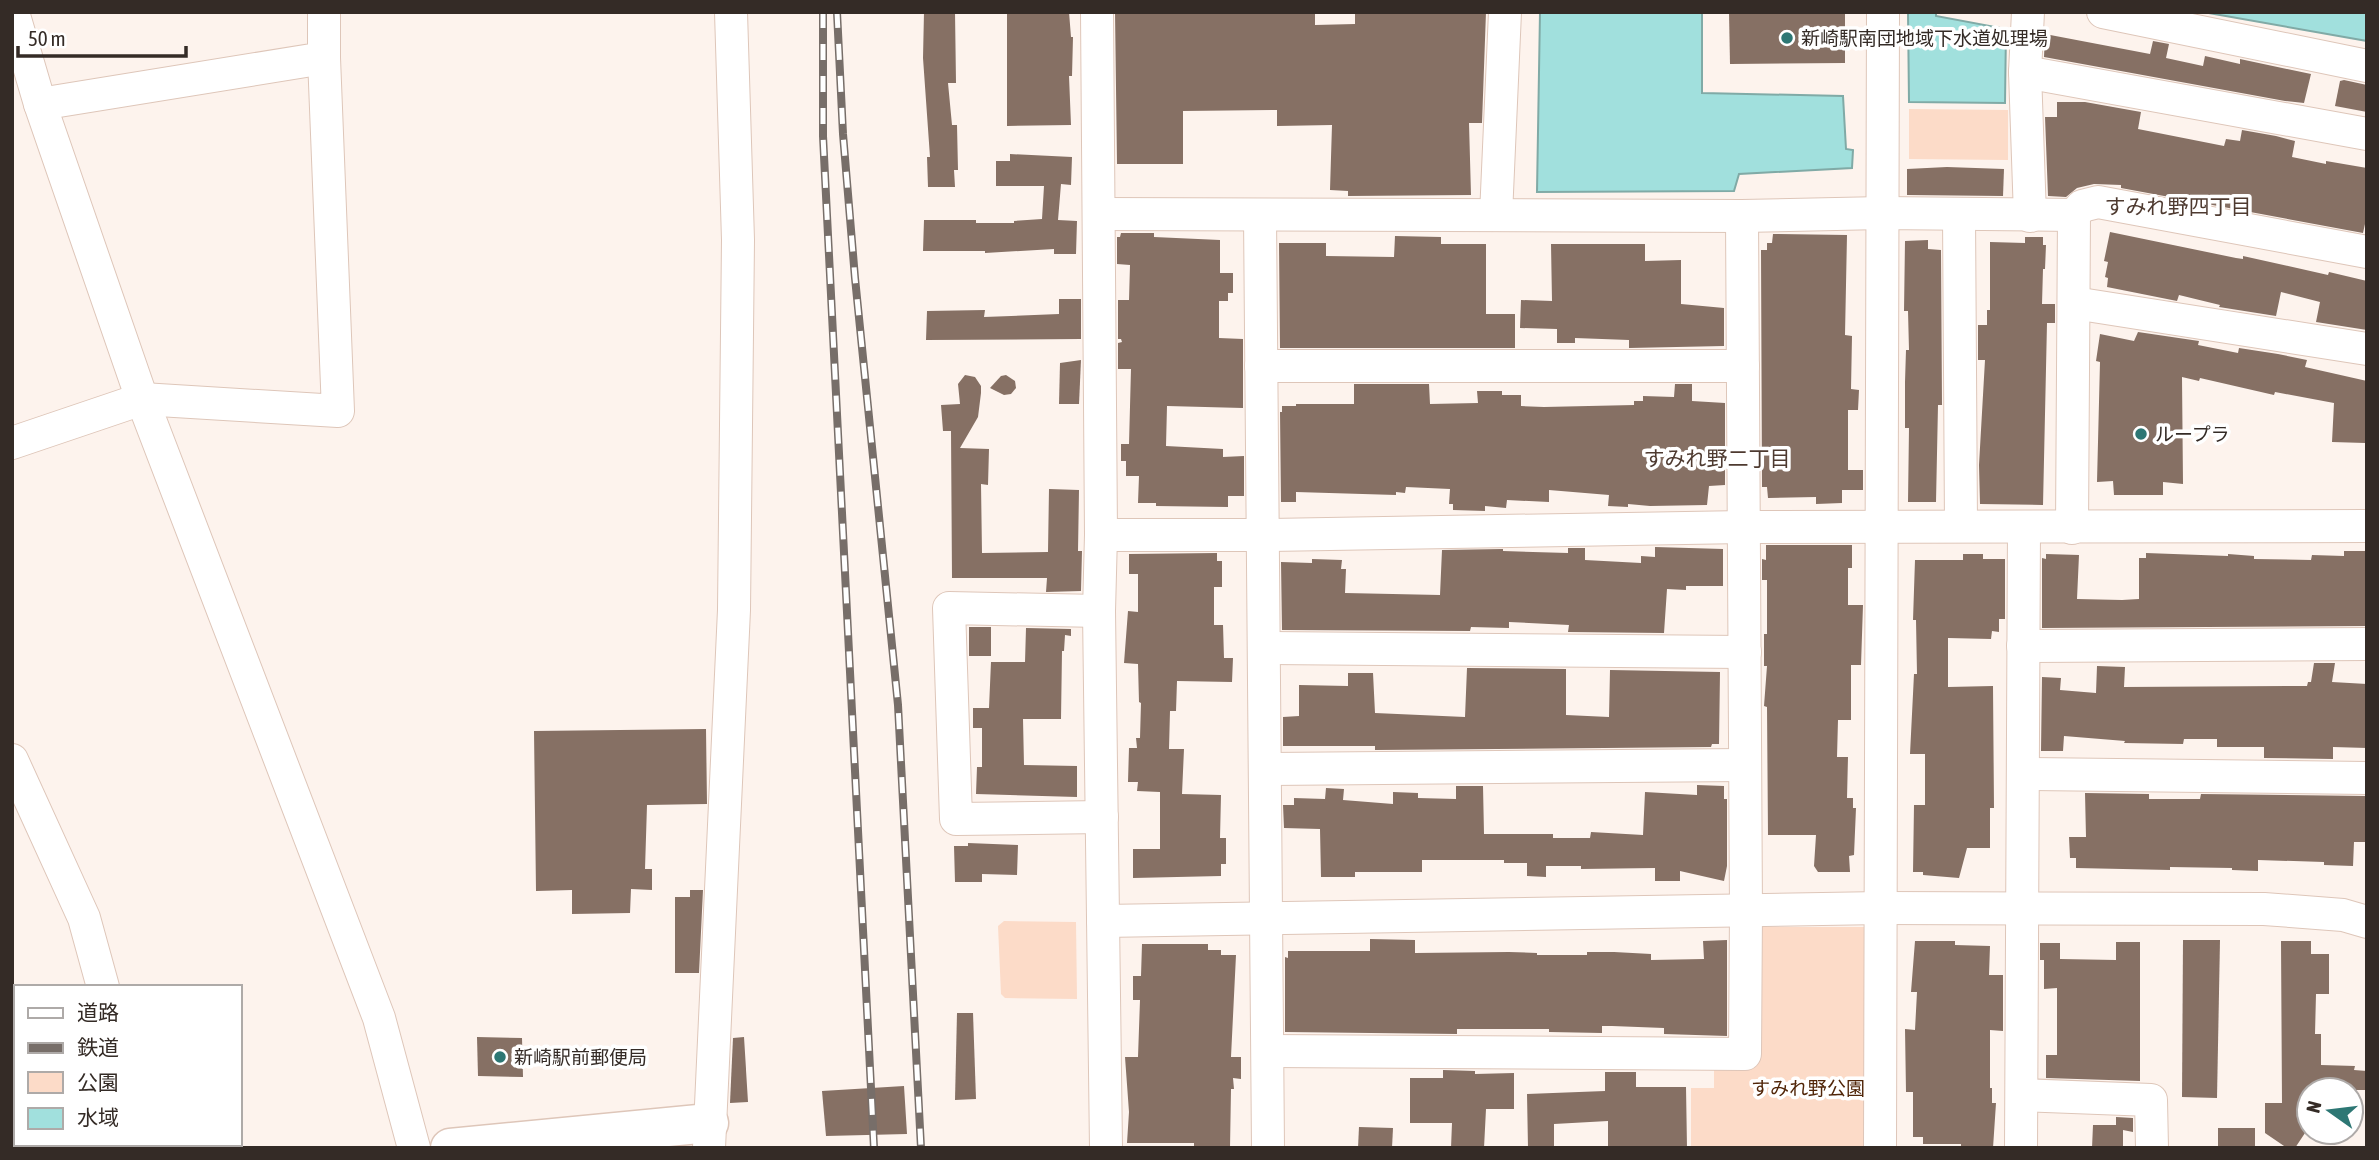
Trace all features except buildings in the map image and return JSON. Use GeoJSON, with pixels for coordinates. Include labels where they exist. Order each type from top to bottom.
{"type":"FeatureCollection","features":[{"type":"Feature","properties":{"kind":"main road"},"geometry":{"type":"LineString","coordinates":[[450,1148],[709,1135]]}},
{"type":"Feature","properties":{"kind":"street"},"geometry":{"type":"LineString","coordinates":[[13,12],[40,104],[142,399],[379,1018],[414,1148]]}},
{"type":"Feature","properties":{"kind":"street"},"geometry":{"type":"LineString","coordinates":[[12,443],[142,399],[338,411],[324,12]]}},
{"type":"Feature","properties":{"kind":"street"},"geometry":{"type":"LineString","coordinates":[[709,1135],[734,610],[738,240],[731,12]]}},
{"type":"Feature","properties":{"kind":"street"},"geometry":{"type":"LineString","coordinates":[[1097,12],[1101,535],[1099,611],[1106,1148]]}},
{"type":"Feature","properties":{"kind":"street"},"geometry":{"type":"LineString","coordinates":[[1496,215],[1505,12]]}},
{"type":"Feature","properties":{"kind":"street"},"geometry":{"type":"LineString","coordinates":[[1880,1148],[1883,12]]}},
{"type":"Feature","properties":{"kind":"street"},"geometry":{"type":"LineString","coordinates":[[2028,12],[2025,72],[2030,216]]}},
{"type":"Feature","properties":{"kind":"street"},"geometry":{"type":"LineString","coordinates":[[2103,12],[2367,66]]}},
{"type":"Feature","properties":{"kind":"street"},"geometry":{"type":"LineString","coordinates":[[40,104],[324,58]]}},
{"type":"Feature","properties":{"kind":"street"},"geometry":{"type":"LineString","coordinates":[[2025,72],[2367,134]]}},
{"type":"Feature","properties":{"kind":"street"},"geometry":{"type":"LineString","coordinates":[[2072,528],[2074,215],[2082,206],[2098,202],[2367,252]]}},
{"type":"Feature","properties":{"kind":"street"},"geometry":{"type":"LineString","coordinates":[[1099,214],[2074,215]]}},
{"type":"Feature","properties":{"kind":"street"},"geometry":{"type":"LineString","coordinates":[[1959,214],[1961,526]]}},
{"type":"Feature","properties":{"kind":"street"},"geometry":{"type":"LineString","coordinates":[[1260,215],[1268,1148]]}},
{"type":"Feature","properties":{"kind":"street"},"geometry":{"type":"LineString","coordinates":[[1268,1051],[1745,1054],[1742,216]]}},
{"type":"Feature","properties":{"kind":"street"},"geometry":{"type":"LineString","coordinates":[[2074,303],[2367,349]]}},
{"type":"Feature","properties":{"kind":"street"},"geometry":{"type":"LineString","coordinates":[[1261,366],[1743,366]]}},
{"type":"Feature","properties":{"kind":"street"},"geometry":{"type":"LineString","coordinates":[[1101,535],[1744,527],[2367,526]]}},
{"type":"Feature","properties":{"kind":"street"},"geometry":{"type":"LineString","coordinates":[[2021,1148],[2024,528]]}},
{"type":"Feature","properties":{"kind":"street"},"geometry":{"type":"LineString","coordinates":[[1099,611],[949,608],[956,819],[1102,817]]}},
{"type":"Feature","properties":{"kind":"street"},"geometry":{"type":"LineString","coordinates":[[2023,646],[2367,644]]}},
{"type":"Feature","properties":{"kind":"street"},"geometry":{"type":"LineString","coordinates":[[1264,648],[1745,652]]}},
{"type":"Feature","properties":{"kind":"street"},"geometry":{"type":"LineString","coordinates":[[12,760],[84,918],[102,985]]}},
{"type":"Feature","properties":{"kind":"street"},"geometry":{"type":"LineString","coordinates":[[1265,769],[1745,765]]}},
{"type":"Feature","properties":{"kind":"street"},"geometry":{"type":"LineString","coordinates":[[2023,774],[2367,778]]}},
{"type":"Feature","properties":{"kind":"street"},"geometry":{"type":"LineString","coordinates":[[1103,921],[1881,908],[2264,909],[2343,915],[2367,922]]}},
{"type":"Feature","properties":{"kind":"street"},"geometry":{"type":"LineString","coordinates":[[2022,1096],[2151,1100],[2152,1148]]}},
{"type":"Feature","properties":{"kind":"green space"},"geometry":{"type":"Polygon","coordinates":[[[1909,109],[2008,110],[2008,160],[1909,159],[1909,109]]]}},
{"type":"Feature","properties":{"kind":"green space"},"geometry":{"type":"Polygon","coordinates":[[[1004,921],[1076,922],[1077,999],[1005,998],[1001,994],[998,926],[1004,921]]]}},
{"type":"Feature","properties":{"kind":"green space","name":"すみれ野公園"},"geometry":{"type":"Polygon","coordinates":[[[1754,927],[1869,927],[1868,1148],[1691,1148],[1691,1088],[1714,1088],[1714,1067],[1753,1067],[1754,927]]]}},
{"type":"Feature","properties":{"kind":"water"},"geometry":{"type":"Polygon","coordinates":[[[1540,12],[1702,12],[1702,93],[1843,96],[1846,149],[1853,150],[1852,168],[1739,174],[1734,191],[1537,192],[1540,12]]]}},
{"type":"Feature","properties":{"kind":"water"},"geometry":{"type":"Polygon","coordinates":[[[1908,12],[1936,12],[1936,16],[2006,29],[2005,103],[1909,102],[1908,12]]]}},
{"type":"Feature","properties":{"kind":"water"},"geometry":{"type":"Polygon","coordinates":[[[2203,12],[2367,12],[2367,41],[2203,12]]]}},
{"type":"Feature","properties":{"kind":"railway"},"geometry":{"type":"LineString","coordinates":[[823,12],[823,136],[874,1148]]}},
{"type":"Feature","properties":{"kind":"railway"},"geometry":{"type":"LineString","coordinates":[[837,12],[843,134],[855,278],[898,705],[921,1148]]}},
{"type":"Feature","properties":{"kind":"place","name":"新崎駅南団地域下水道処理場"},"geometry":{"type":"Point","coordinates":[1787,38]}},
{"type":"Feature","properties":{"kind":"place","name":"ループラ"},"geometry":{"type":"Point","coordinates":[2141,434]}},
{"type":"Feature","properties":{"kind":"place","name":"新崎駅前郵便局"},"geometry":{"type":"Point","coordinates":[500,1057]}},
{"type":"Feature","properties":{"kind":"district","name":"すみれ野四丁目"},"geometry":{"type":"Point","coordinates":[2178,206]}},
{"type":"Feature","properties":{"kind":"district","name":"すみれ野二丁目"},"geometry":{"type":"Point","coordinates":[1717,458]}}]}
